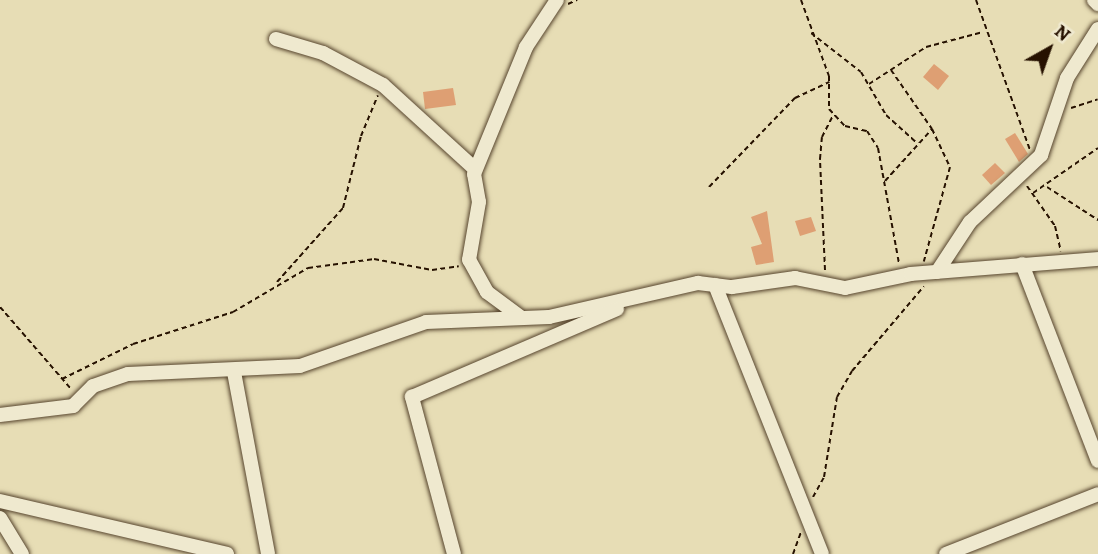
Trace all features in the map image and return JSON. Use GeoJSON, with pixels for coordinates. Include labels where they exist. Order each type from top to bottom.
{"type":"FeatureCollection","features":[{"type":"Feature","properties":{"kind":"street"},"geometry":{"type":"LineString","coordinates":[[522,318],[487,292],[469,260],[479,202],[475,169],[526,47],[557,0]]}},
{"type":"Feature","properties":{"kind":"street"},"geometry":{"type":"LineString","coordinates":[[1094,0],[1098,4]]}},
{"type":"Feature","properties":{"kind":"street"},"geometry":{"type":"LineString","coordinates":[[932,272],[970,222],[1035,162],[1055,116],[1067,78],[1098,29]]}},
{"type":"Feature","properties":{"kind":"street"},"geometry":{"type":"LineString","coordinates":[[276,39],[323,53],[383,85],[475,169]]}},
{"type":"Feature","properties":{"kind":"street"},"geometry":{"type":"LineString","coordinates":[[454,554],[412,397],[638,300],[678,286],[795,278],[856,288],[900,275],[1098,259]]}},
{"type":"Feature","properties":{"kind":"street"},"geometry":{"type":"LineString","coordinates":[[1022,264],[1098,461]]}},
{"type":"Feature","properties":{"kind":"street"},"geometry":{"type":"LineString","coordinates":[[715,285],[822,554]]}},
{"type":"Feature","properties":{"kind":"street"},"geometry":{"type":"LineString","coordinates":[[0,415],[78,402],[93,386],[128,374],[234,372],[300,366],[437,320],[522,318],[638,300]]}},
{"type":"Feature","properties":{"kind":"street"},"geometry":{"type":"LineString","coordinates":[[234,372],[268,554]]}},
{"type":"Feature","properties":{"kind":"street"},"geometry":{"type":"LineString","coordinates":[[946,554],[1098,494]]}},
{"type":"Feature","properties":{"kind":"street"},"geometry":{"type":"LineString","coordinates":[[0,501],[227,554]]}},
{"type":"Feature","properties":{"kind":"street"},"geometry":{"type":"LineString","coordinates":[[0,518],[22,554]]}},
{"type":"Feature","properties":{"kind":"path"},"geometry":{"type":"LineString","coordinates":[[801,0],[830,81],[826,98],[833,116],[871,136],[884,182],[900,275]]}},
{"type":"Feature","properties":{"kind":"path"},"geometry":{"type":"LineString","coordinates":[[976,0],[984,32],[1035,162]]}},
{"type":"Feature","properties":{"kind":"path"},"geometry":{"type":"LineString","coordinates":[[869,84],[926,47],[984,32]]}},
{"type":"Feature","properties":{"kind":"path"},"geometry":{"type":"LineString","coordinates":[[811,33],[869,84],[886,115],[917,143]]}},
{"type":"Feature","properties":{"kind":"path"},"geometry":{"type":"LineString","coordinates":[[793,554],[824,477],[837,397],[852,371],[932,272],[931,222],[951,176],[932,129],[891,69]]}},
{"type":"Feature","properties":{"kind":"path"},"geometry":{"type":"LineString","coordinates":[[709,187],[795,98],[830,81]]}},
{"type":"Feature","properties":{"kind":"path"},"geometry":{"type":"LineString","coordinates":[[62,379],[121,348],[233,312],[276,283],[343,208],[361,136],[383,85]]}},
{"type":"Feature","properties":{"kind":"path"},"geometry":{"type":"LineString","coordinates":[[1055,116],[1098,99]]}},
{"type":"Feature","properties":{"kind":"path"},"geometry":{"type":"LineString","coordinates":[[827,285],[819,220],[820,159],[822,137],[833,116]]}},
{"type":"Feature","properties":{"kind":"path"},"geometry":{"type":"LineString","coordinates":[[884,182],[932,129]]}},
{"type":"Feature","properties":{"kind":"path"},"geometry":{"type":"LineString","coordinates":[[1033,193],[1046,187],[1098,148]]}},
{"type":"Feature","properties":{"kind":"path"},"geometry":{"type":"LineString","coordinates":[[1019,178],[1033,193],[1055,226],[1062,261]]}},
{"type":"Feature","properties":{"kind":"path"},"geometry":{"type":"LineString","coordinates":[[1046,187],[1098,220]]}},
{"type":"Feature","properties":{"kind":"path"},"geometry":{"type":"LineString","coordinates":[[276,283],[337,262],[396,260],[432,270],[469,260]]}},
{"type":"Feature","properties":{"kind":"path"},"geometry":{"type":"LineString","coordinates":[[0,307],[62,379],[78,402]]}},
{"type":"Feature","properties":{"kind":"building"},"geometry":{"type":"Polygon","coordinates":[[[934,64],[949,76],[938,90],[923,77],[934,64]]]}},
{"type":"Feature","properties":{"kind":"building"},"geometry":{"type":"Polygon","coordinates":[[[453,88],[456,105],[425,109],[423,92],[453,88]]]}},
{"type":"Feature","properties":{"kind":"building"},"geometry":{"type":"Polygon","coordinates":[[[1015,133],[1028,154],[1019,162],[1005,139],[1015,133]]]}},
{"type":"Feature","properties":{"kind":"building"},"geometry":{"type":"Polygon","coordinates":[[[995,163],[1005,173],[991,185],[982,175],[995,163]]]}},
{"type":"Feature","properties":{"kind":"building"},"geometry":{"type":"Polygon","coordinates":[[[767,211],[774,262],[756,265],[751,247],[762,244],[751,217],[767,211]]]}},
{"type":"Feature","properties":{"kind":"building"},"geometry":{"type":"Polygon","coordinates":[[[811,217],[816,231],[800,236],[795,221],[811,217]]]}}]}
